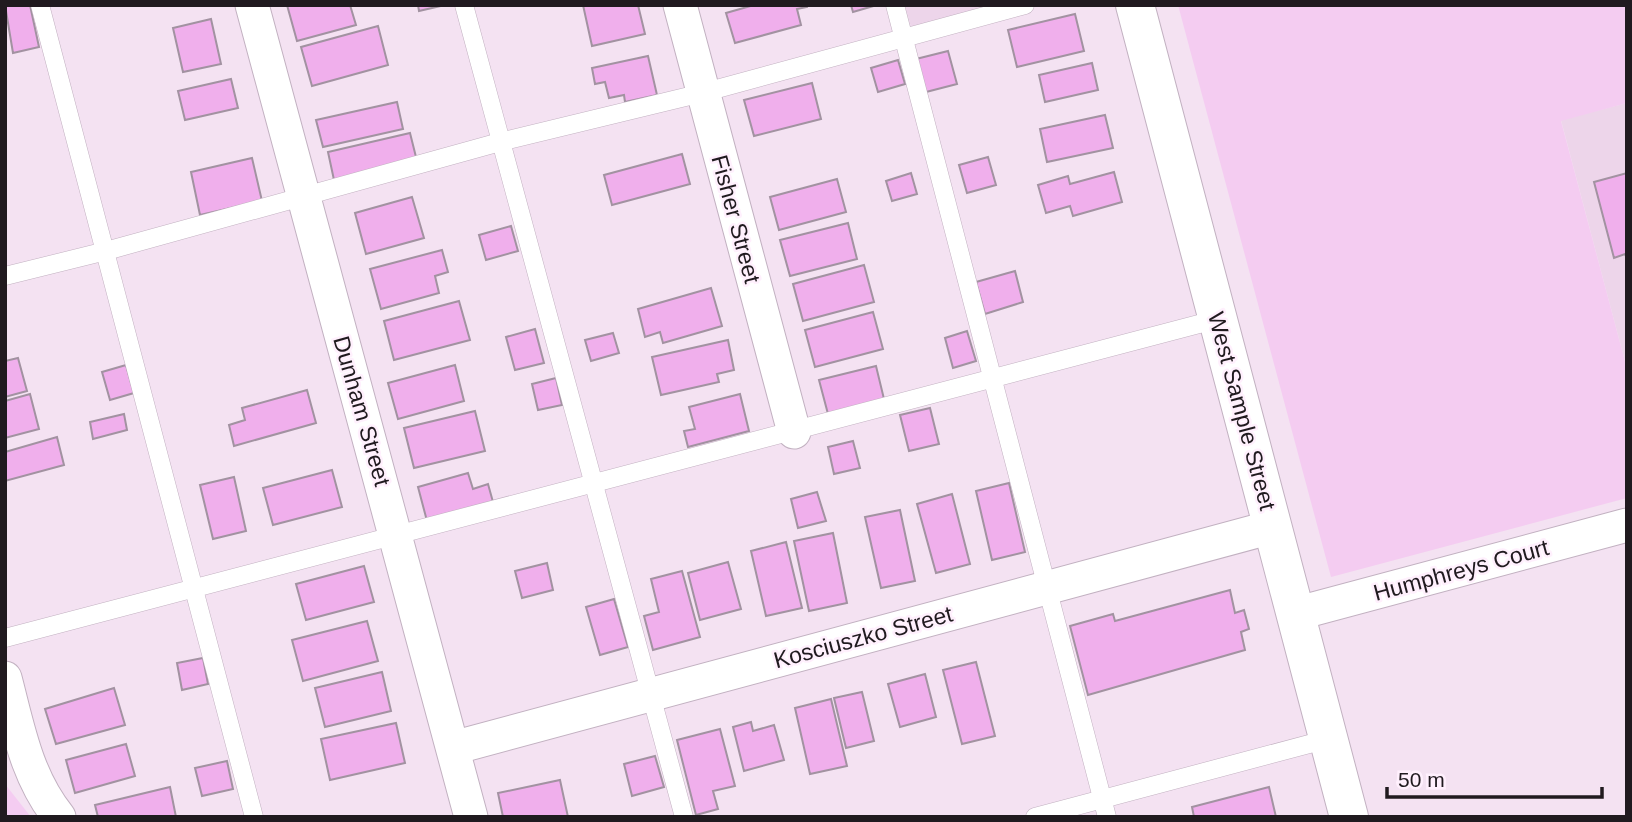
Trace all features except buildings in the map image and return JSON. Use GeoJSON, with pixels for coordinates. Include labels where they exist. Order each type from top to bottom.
{"type":"FeatureCollection","features":[{"type":"Feature","properties":{"kind":"main road","name":"West Sample Street"},"geometry":{"type":"LineString","coordinates":[[1135,5],[1349,817]]}},
{"type":"Feature","properties":{"kind":"street","name":"Dunham Street"},"geometry":{"type":"LineString","coordinates":[[252,5],[471,817]]}},
{"type":"Feature","properties":{"kind":"street","name":"Fisher Street"},"geometry":{"type":"LineString","coordinates":[[680,5],[794,432]]}},
{"type":"Feature","properties":{"kind":"street","name":"Humphreys Court"},"geometry":{"type":"LineString","coordinates":[[1295,614],[1627,525]]}},
{"type":"Feature","properties":{"kind":"street","name":"Kosciuszko Street"},"geometry":{"type":"LineString","coordinates":[[453,748],[1272,527]]}},
{"type":"Feature","properties":{"kind":"street"},"geometry":{"type":"LineString","coordinates":[[5,678],[30,770],[44,799],[59,817]]}},
{"type":"Feature","properties":{"kind":"lane"},"geometry":{"type":"LineString","coordinates":[[40,5],[254,817]]}},
{"type":"Feature","properties":{"kind":"lane"},"geometry":{"type":"LineString","coordinates":[[464,5],[684,817]]}},
{"type":"Feature","properties":{"kind":"lane"},"geometry":{"type":"LineString","coordinates":[[895,5],[1107,817]]}},
{"type":"Feature","properties":{"kind":"lane"},"geometry":{"type":"LineString","coordinates":[[5,276],[106,251],[500,142],[702,93],[1024,5]]}},
{"type":"Feature","properties":{"kind":"lane"},"geometry":{"type":"LineString","coordinates":[[5,638],[1218,320]]}},
{"type":"Feature","properties":{"kind":"lane"},"geometry":{"type":"LineString","coordinates":[[1035,817],[1328,739]]}},
{"type":"Feature","properties":{"kind":"shaded area"},"geometry":{"type":"Polygon","coordinates":[[[905,5],[994,5],[911,27],[905,5]]]}},
{"type":"Feature","properties":{"kind":"shaded area"},"geometry":{"type":"Polygon","coordinates":[[[1178,5],[1627,5],[1627,103],[1561,121],[1627,369],[1627,498],[1331,577],[1178,5]]]}},
{"type":"Feature","properties":{"kind":"shaded area"},"geometry":{"type":"Polygon","coordinates":[[[1627,103],[1627,369],[1561,120],[1627,103]]]}},
{"type":"Feature","properties":{"kind":"shaded area"},"geometry":{"type":"Polygon","coordinates":[[[5,784],[31,817],[5,817],[5,784]]]}}]}
